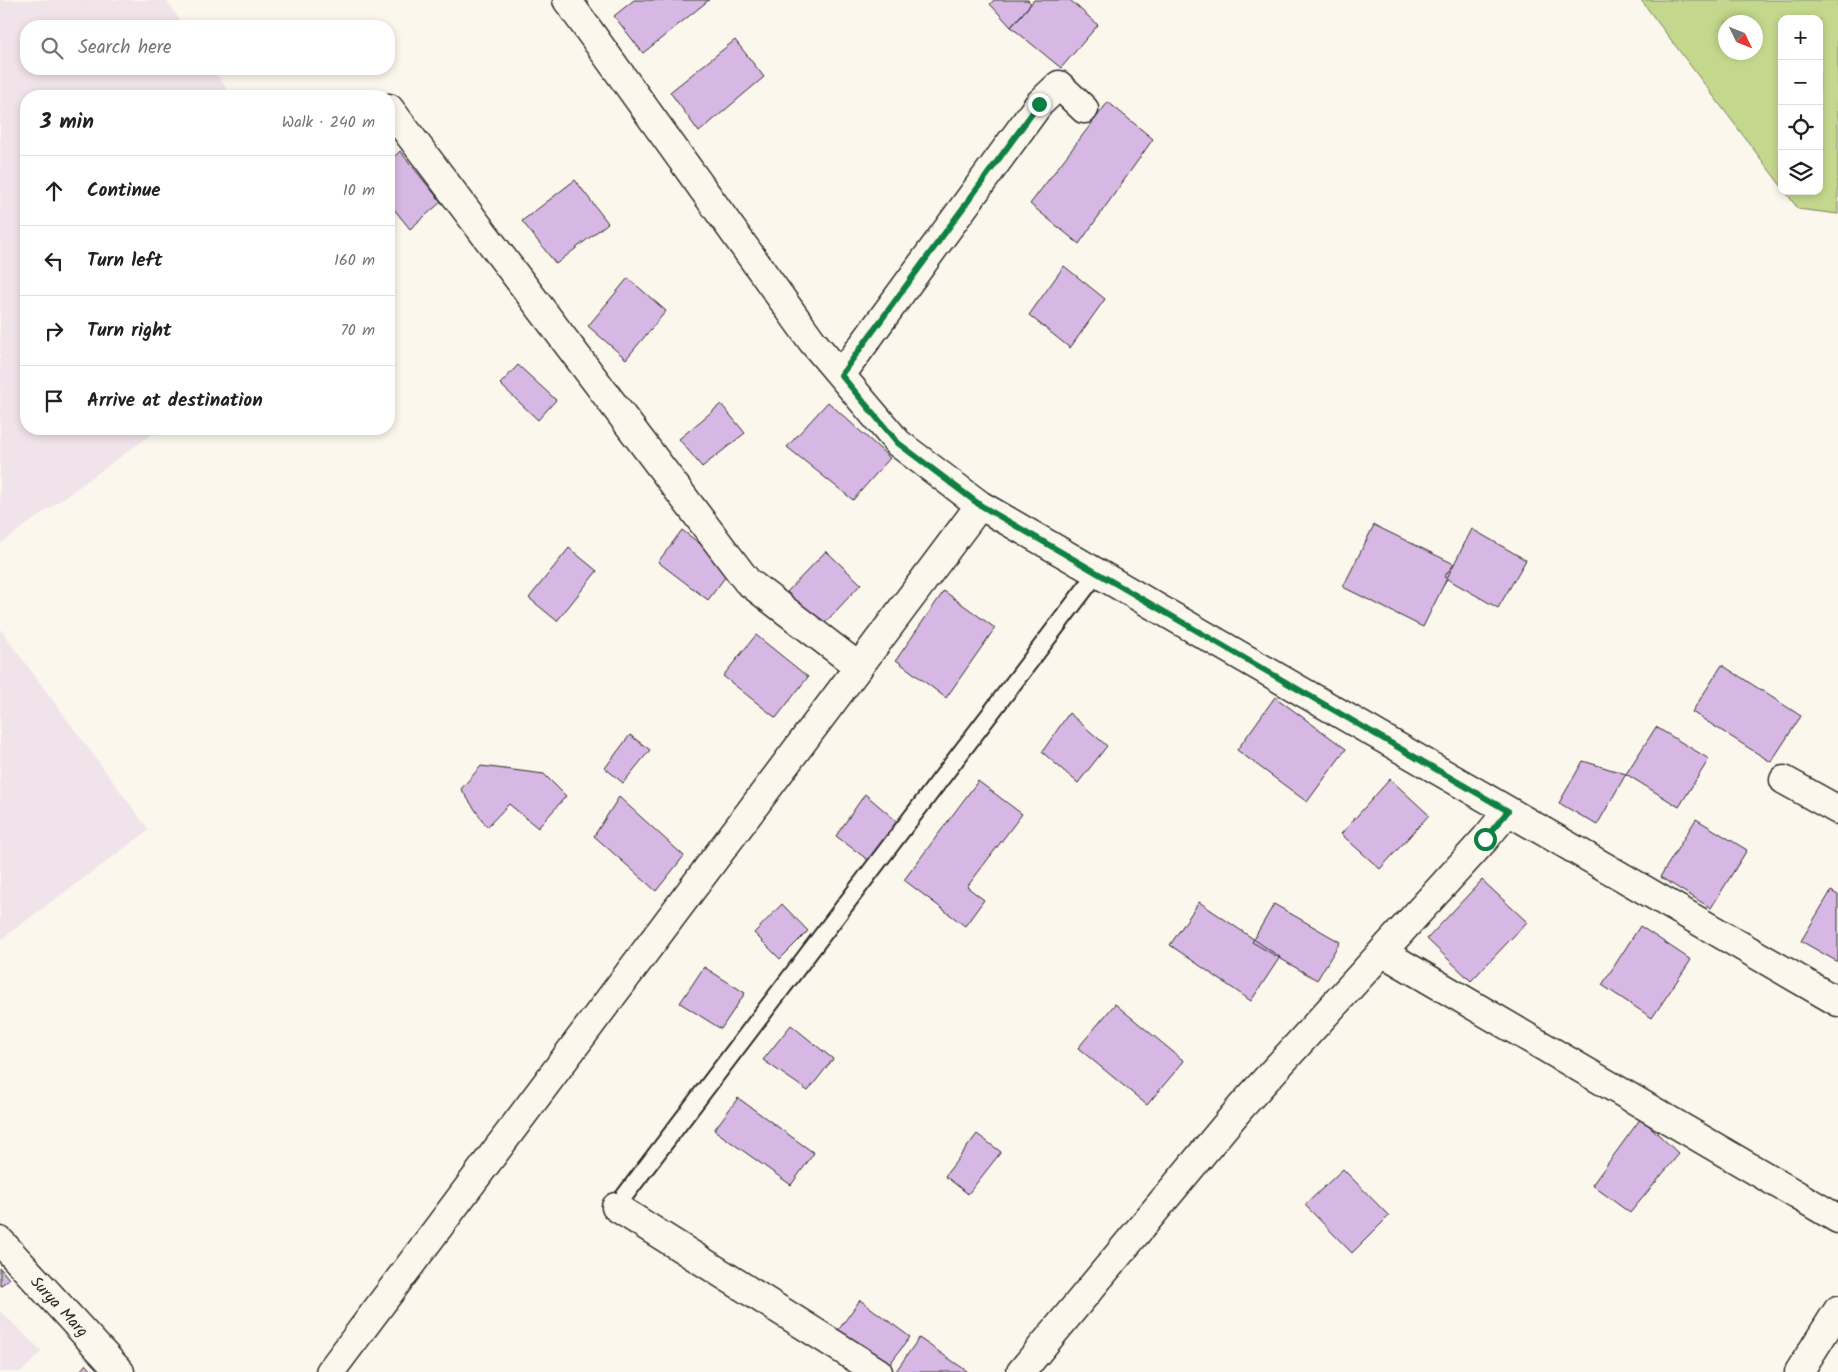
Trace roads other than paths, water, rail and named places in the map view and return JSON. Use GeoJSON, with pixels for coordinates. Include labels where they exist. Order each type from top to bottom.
{"type":"FeatureCollection","features":[{"type":"Feature","properties":{"kind":"street"},"geometry":{"type":"LineString","coordinates":[[567,0],[812,341],[898,443],[980,505],[1838,1002]]}},
{"type":"Feature","properties":{"kind":"street"},"geometry":{"type":"LineString","coordinates":[[841,375],[1039,104],[1059,85],[1084,109]]}},
{"type":"Feature","properties":{"kind":"street"},"geometry":{"type":"LineString","coordinates":[[395,116],[747,581],[859,667]]}},
{"type":"Feature","properties":{"kind":"street"},"geometry":{"type":"LineString","coordinates":[[330,1372],[980,505]]}},
{"type":"Feature","properties":{"kind":"street"},"geometry":{"type":"LineString","coordinates":[[1784,780],[1838,810]]}},
{"type":"Feature","properties":{"kind":"street"},"geometry":{"type":"LineString","coordinates":[[1021,1372],[1241,1107],[1485,839],[1508,811]]}},
{"type":"Feature","properties":{"kind":"street"},"geometry":{"type":"LineString","coordinates":[[1382,952],[1838,1219]]}},
{"type":"Feature","properties":{"kind":"street"},"geometry":{"type":"LineString","coordinates":[[616,1207],[878,1372]]}},
{"type":"Feature","properties":{"kind":"street","name":"Surya Marg"},"geometry":{"type":"LineString","coordinates":[[0,1241],[120,1372]]}},
{"type":"Feature","properties":{"kind":"street"},"geometry":{"type":"LineString","coordinates":[[1799,1372],[1838,1310]]}},
{"type":"Feature","properties":{"kind":"lane"},"geometry":{"type":"LineString","coordinates":[[616,1207],[1097,573]]}}]}
